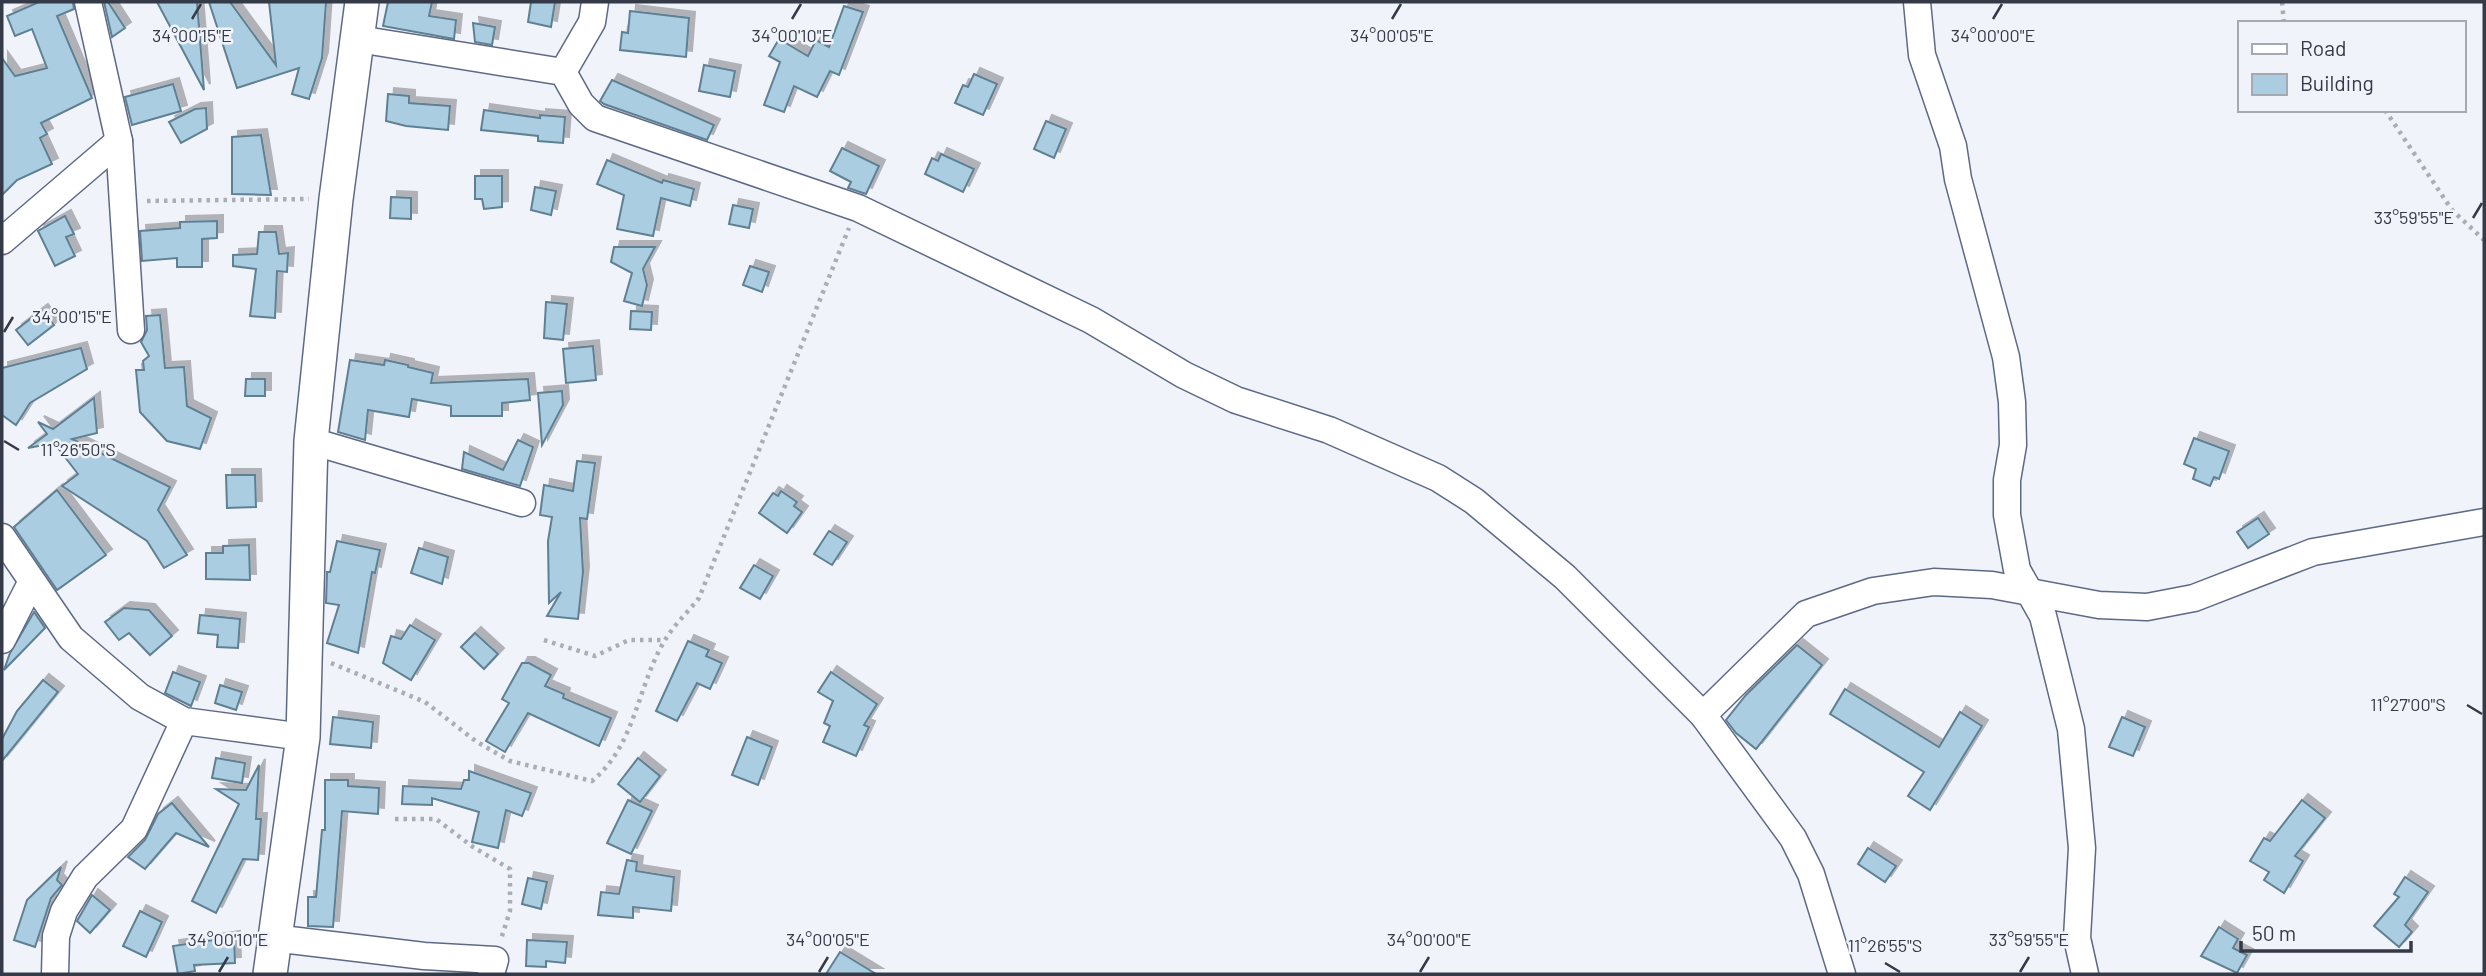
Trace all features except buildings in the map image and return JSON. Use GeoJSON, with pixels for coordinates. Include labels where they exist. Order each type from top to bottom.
{"type":"FeatureCollection","features":[{"type":"Feature","properties":{"kind":"street"},"geometry":{"type":"LineString","coordinates":[[88,2],[119,141],[125,202],[131,330]]}},
{"type":"Feature","properties":{"kind":"street"},"geometry":{"type":"LineString","coordinates":[[270,974],[303,737],[310,441],[336,199],[362,2]]}},
{"type":"Feature","properties":{"kind":"street"},"geometry":{"type":"LineString","coordinates":[[563,72],[592,22],[595,2]]}},
{"type":"Feature","properties":{"kind":"street"},"geometry":{"type":"LineString","coordinates":[[1917,2],[1922,55],[1953,146],[1958,179],[2006,357],[2012,402],[2013,445],[2007,480],[2007,515],[2017,570],[2031,592],[2050,638],[2071,729],[2082,848],[2077,938],[2085,974]]}},
{"type":"Feature","properties":{"kind":"street"},"geometry":{"type":"LineString","coordinates":[[358,39],[563,72]]}},
{"type":"Feature","properties":{"kind":"street"},"geometry":{"type":"LineString","coordinates":[[563,72],[581,104],[595,118],[858,208],[1091,320],[1184,375],[1236,400],[1329,429],[1438,478],[1474,501],[1565,577],[1703,715],[1793,838],[1811,874],[1842,974]]}},
{"type":"Feature","properties":{"kind":"street"},"geometry":{"type":"LineString","coordinates":[[2,240],[119,141]]}},
{"type":"Feature","properties":{"kind":"street"},"geometry":{"type":"LineString","coordinates":[[310,441],[522,503]]}},
{"type":"Feature","properties":{"kind":"street"},"geometry":{"type":"LineString","coordinates":[[1703,715],[1806,614],[1827,604],[1873,591],[1934,582],[1992,584],[2099,605],[2147,607],[2194,598],[2313,552],[2484,522]]}},
{"type":"Feature","properties":{"kind":"street"},"geometry":{"type":"LineString","coordinates":[[2,537],[71,638],[140,697],[184,721],[303,737]]}},
{"type":"Feature","properties":{"kind":"street"},"geometry":{"type":"LineString","coordinates":[[2,640],[31,583]]}},
{"type":"Feature","properties":{"kind":"street"},"geometry":{"type":"LineString","coordinates":[[55,974],[56,936],[64,911],[85,877],[134,829],[184,721]]}},
{"type":"Feature","properties":{"kind":"street"},"geometry":{"type":"LineString","coordinates":[[273,938],[493,967]]}},
{"type":"Feature","properties":{"kind":"path"},"geometry":{"type":"LineString","coordinates":[[2282,2],[2284,21]]}},
{"type":"Feature","properties":{"kind":"path"},"geometry":{"type":"LineString","coordinates":[[2386,112],[2452,210],[2484,240]]}},
{"type":"Feature","properties":{"kind":"path"},"geometry":{"type":"LineString","coordinates":[[125,202],[336,199]]}},
{"type":"Feature","properties":{"kind":"path"},"geometry":{"type":"LineString","coordinates":[[305,652],[425,702],[477,742],[510,761],[592,782],[610,767],[629,730],[665,640],[699,598],[858,208]]}},
{"type":"Feature","properties":{"kind":"path"},"geometry":{"type":"LineString","coordinates":[[544,640],[596,656],[629,640],[665,640]]}},
{"type":"Feature","properties":{"kind":"path"},"geometry":{"type":"LineString","coordinates":[[395,819],[436,819],[473,848],[510,869],[510,911],[493,967]]}}]}
